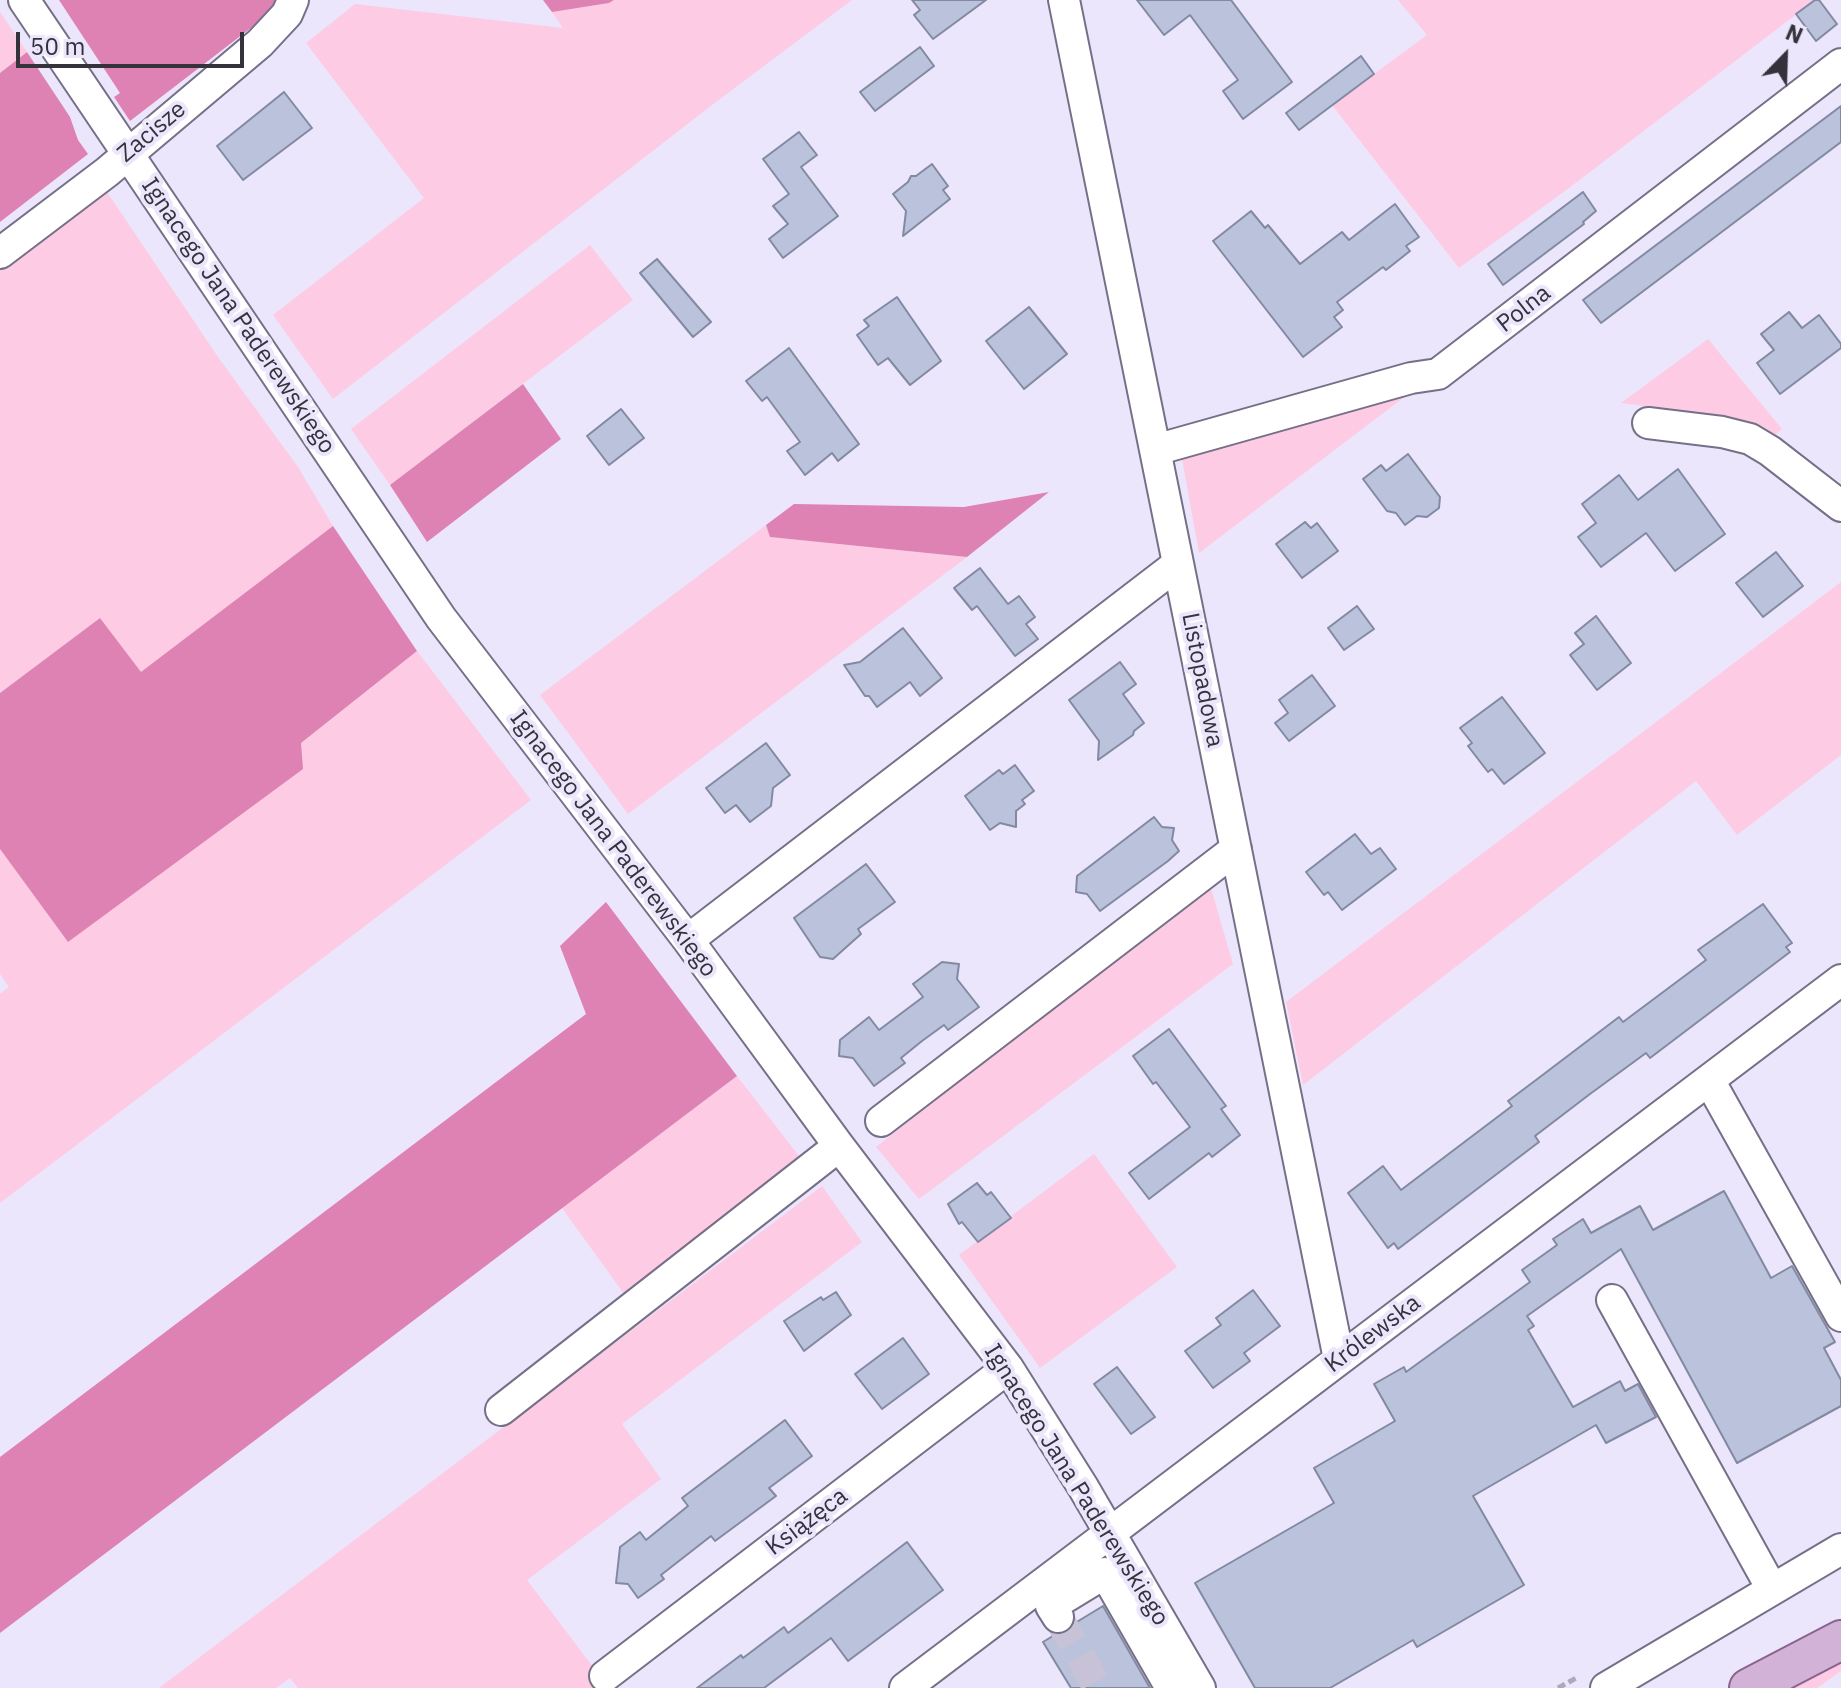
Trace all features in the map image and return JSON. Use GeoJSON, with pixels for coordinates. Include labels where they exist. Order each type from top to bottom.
{"type":"FeatureCollection","features":[{"type":"Feature","properties":{"kind":"main road"},"geometry":{"type":"LineString","coordinates":[[1749,1688],[1841,1640]]}},
{"type":"Feature","properties":{"kind":"street","name":"Ignacego Jana Paderewskiego"},"geometry":{"type":"LineString","coordinates":[[24,0],[441,618],[688,940],[839,1146],[1008,1368],[1110,1533],[1200,1688]]}},
{"type":"Feature","properties":{"kind":"street","name":"Zacisze"},"geometry":{"type":"LineString","coordinates":[[0,253],[107,172],[260,43],[287,14],[293,0]]}},
{"type":"Feature","properties":{"kind":"street","name":"Listopadowa"},"geometry":{"type":"LineString","coordinates":[[1064,0],[1339,1359]]}},
{"type":"Feature","properties":{"kind":"street","name":"Polna"},"geometry":{"type":"LineString","coordinates":[[1155,450],[1411,378],[1438,374],[1841,64]]}},
{"type":"Feature","properties":{"kind":"street"},"geometry":{"type":"LineString","coordinates":[[1648,423],[1722,432],[1750,439],[1841,506]]}},
{"type":"Feature","properties":{"kind":"street"},"geometry":{"type":"LineString","coordinates":[[688,940],[1178,564]]}},
{"type":"Feature","properties":{"kind":"street"},"geometry":{"type":"LineString","coordinates":[[881,1121],[1236,849]]}},
{"type":"Feature","properties":{"kind":"street","name":"Królewska"},"geometry":{"type":"LineString","coordinates":[[905,1688],[1841,980]]}},
{"type":"Feature","properties":{"kind":"street"},"geometry":{"type":"LineString","coordinates":[[1709,1080],[1841,1316]]}},
{"type":"Feature","properties":{"kind":"street"},"geometry":{"type":"LineString","coordinates":[[501,1410],[839,1146]]}},
{"type":"Feature","properties":{"kind":"street"},"geometry":{"type":"LineString","coordinates":[[1612,1300],[1772,1589]]}},
{"type":"Feature","properties":{"kind":"street","name":"Książęca"},"geometry":{"type":"LineString","coordinates":[[605,1676],[1008,1368]]}},
{"type":"Feature","properties":{"kind":"street"},"geometry":{"type":"LineString","coordinates":[[1606,1688],[1841,1549]]}},
{"type":"Feature","properties":{"kind":"street"},"geometry":{"type":"LineString","coordinates":[[1058,1617],[1051,1606],[1105,1573],[1171,1688]]}},
{"type":"Feature","properties":{"kind":"shaded area"},"geometry":{"type":"Polygon","coordinates":[[[59,0],[275,0],[269,14],[130,121],[114,97],[120,93],[59,0]]]}},
{"type":"Feature","properties":{"kind":"shaded area"},"geometry":{"type":"Polygon","coordinates":[[[543,0],[614,0],[552,12],[543,0]]]}},
{"type":"Feature","properties":{"kind":"shaded area"},"geometry":{"type":"Polygon","coordinates":[[[614,0],[852,0],[333,399],[273,315],[424,198],[306,43],[355,4],[563,28],[552,12],[614,0]]]}},
{"type":"Feature","properties":{"kind":"shaded area"},"geometry":{"type":"Polygon","coordinates":[[[1398,0],[1815,0],[1459,268],[1332,105],[1427,35],[1398,0]]]}},
{"type":"Feature","properties":{"kind":"shaded area"},"geometry":{"type":"Polygon","coordinates":[[[0,12],[27,52],[0,73],[0,12]]]}},
{"type":"Feature","properties":{"kind":"shaded area"},"geometry":{"type":"Polygon","coordinates":[[[27,52],[70,117],[78,140],[88,154],[0,222],[0,73],[27,52]]]}},
{"type":"Feature","properties":{"kind":"shaded area"},"geometry":{"type":"Polygon","coordinates":[[[105,189],[218,357],[298,467],[333,526],[141,673],[100,618],[0,693],[0,269],[105,189]]]}},
{"type":"Feature","properties":{"kind":"shaded area"},"geometry":{"type":"Polygon","coordinates":[[[590,245],[633,300],[390,485],[351,429],[590,245]]]}},
{"type":"Feature","properties":{"kind":"shaded area"},"geometry":{"type":"Polygon","coordinates":[[[1708,339],[1782,429],[1770,439],[1750,425],[1722,416],[1621,403],[1708,339]]]}},
{"type":"Feature","properties":{"kind":"shaded area"},"geometry":{"type":"Polygon","coordinates":[[[523,384],[561,439],[427,542],[390,485],[523,384]]]}},
{"type":"Feature","properties":{"kind":"shaded area"},"geometry":{"type":"Polygon","coordinates":[[[1415,389],[1199,553],[1182,459],[1188,454],[1415,389]]]}},
{"type":"Feature","properties":{"kind":"shaded area"},"geometry":{"type":"Polygon","coordinates":[[[1049,492],[967,557],[770,537],[766,525],[794,504],[964,507],[1049,492]]]}},
{"type":"Feature","properties":{"kind":"shaded area"},"geometry":{"type":"Polygon","coordinates":[[[766,525],[771,537],[967,557],[628,814],[540,695],[766,525]]]}},
{"type":"Feature","properties":{"kind":"shaded area"},"geometry":{"type":"Polygon","coordinates":[[[333,526],[417,651],[301,743],[303,769],[68,942],[0,849],[0,693],[100,618],[141,672],[333,526]]]}},
{"type":"Feature","properties":{"kind":"shaded area"},"geometry":{"type":"Polygon","coordinates":[[[1841,582],[1841,755],[1737,835],[1696,781],[1303,1085],[1286,1002],[1841,582]]]}},
{"type":"Feature","properties":{"kind":"shaded area"},"geometry":{"type":"Polygon","coordinates":[[[417,651],[531,800],[0,1203],[0,994],[9,987],[0,974],[0,849],[68,942],[105,914],[301,743],[417,651]]]}},
{"type":"Feature","properties":{"kind":"shaded area"},"geometry":{"type":"Polygon","coordinates":[[[1210,885],[1233,964],[919,1199],[876,1147],[1210,885]]]}},
{"type":"Feature","properties":{"kind":"shaded area"},"geometry":{"type":"Polygon","coordinates":[[[606,902],[737,1076],[0,1633],[0,1457],[586,1014],[560,946],[606,902]]]}},
{"type":"Feature","properties":{"kind":"shaded area"},"geometry":{"type":"Polygon","coordinates":[[[737,1076],[799,1156],[797,1169],[627,1298],[562,1208],[737,1076]]]}},
{"type":"Feature","properties":{"kind":"shaded area"},"geometry":{"type":"Polygon","coordinates":[[[1094,1154],[1177,1267],[1040,1368],[959,1255],[1094,1154]]]}},
{"type":"Feature","properties":{"kind":"shaded area"},"geometry":{"type":"Polygon","coordinates":[[[822,1186],[862,1242],[622,1424],[661,1479],[527,1580],[609,1688],[298,1688],[290,1678],[276,1688],[159,1688],[822,1186]]]}},
{"type":"Feature","properties":{"kind":"shaded area"},"geometry":{"type":"Polygon","coordinates":[[[1841,1661],[1841,1671],[1817,1688],[1793,1688],[1841,1661]]]}},
{"type":"Feature","properties":{"kind":"building"},"geometry":{"type":"Polygon","coordinates":[[[912,0],[986,0],[933,39],[914,15],[920,10],[912,0]]]}},
{"type":"Feature","properties":{"kind":"building"},"geometry":{"type":"Polygon","coordinates":[[[1137,0],[1231,0],[1292,82],[1243,119],[1223,91],[1238,80],[1190,15],[1164,35],[1137,0]]]}},
{"type":"Feature","properties":{"kind":"building"},"geometry":{"type":"Polygon","coordinates":[[[1819,0],[1837,24],[1816,41],[1796,14],[1819,0]]]}},
{"type":"Feature","properties":{"kind":"building"},"geometry":{"type":"Polygon","coordinates":[[[920,47],[934,66],[875,111],[860,92],[920,47]]]}},
{"type":"Feature","properties":{"kind":"building"},"geometry":{"type":"Polygon","coordinates":[[[1361,56],[1374,74],[1299,130],[1286,113],[1361,56]]]}},
{"type":"Feature","properties":{"kind":"building"},"geometry":{"type":"Polygon","coordinates":[[[284,92],[312,128],[243,180],[217,146],[284,92]]]}},
{"type":"Feature","properties":{"kind":"building"},"geometry":{"type":"Polygon","coordinates":[[[1841,106],[1841,142],[1601,323],[1583,300],[1841,106]]]}},
{"type":"Feature","properties":{"kind":"building"},"geometry":{"type":"Polygon","coordinates":[[[799,132],[817,155],[801,167],[838,216],[783,258],[769,239],[788,224],[773,206],[789,194],[763,159],[799,132]]]}},
{"type":"Feature","properties":{"kind":"building"},"geometry":{"type":"Polygon","coordinates":[[[932,164],[948,186],[943,190],[950,199],[903,236],[906,211],[893,194],[911,176],[916,176],[932,164]]]}},
{"type":"Feature","properties":{"kind":"building"},"geometry":{"type":"Polygon","coordinates":[[[1583,192],[1596,211],[1584,224],[1503,285],[1488,264],[1583,192]]]}},
{"type":"Feature","properties":{"kind":"building"},"geometry":{"type":"Polygon","coordinates":[[[1395,204],[1419,237],[1406,246],[1410,251],[1337,302],[1343,310],[1334,317],[1342,327],[1303,357],[1213,241],[1251,211],[1265,228],[1268,225],[1300,264],[1342,232],[1349,240],[1395,204]]]}},
{"type":"Feature","properties":{"kind":"building"},"geometry":{"type":"Polygon","coordinates":[[[657,259],[711,322],[693,337],[640,273],[657,259]]]}},
{"type":"Feature","properties":{"kind":"building"},"geometry":{"type":"Polygon","coordinates":[[[897,297],[941,361],[910,385],[888,358],[878,365],[857,335],[869,326],[864,320],[897,297]]]}},
{"type":"Feature","properties":{"kind":"building"},"geometry":{"type":"Polygon","coordinates":[[[1029,307],[1067,354],[1024,389],[986,341],[1029,307]]]}},
{"type":"Feature","properties":{"kind":"building"},"geometry":{"type":"Polygon","coordinates":[[[1789,312],[1802,328],[1819,315],[1841,348],[1780,394],[1757,363],[1774,350],[1761,334],[1789,312]]]}},
{"type":"Feature","properties":{"kind":"building"},"geometry":{"type":"Polygon","coordinates":[[[789,348],[859,444],[838,461],[832,453],[805,475],[787,451],[800,442],[767,397],[762,401],[746,381],[789,348]]]}},
{"type":"Feature","properties":{"kind":"building"},"geometry":{"type":"Polygon","coordinates":[[[621,409],[644,438],[609,465],[587,436],[621,409]]]}},
{"type":"Feature","properties":{"kind":"building"},"geometry":{"type":"Polygon","coordinates":[[[1408,454],[1440,497],[1439,508],[1427,517],[1417,516],[1405,525],[1396,513],[1387,511],[1363,479],[1381,465],[1386,471],[1408,454]]]}},
{"type":"Feature","properties":{"kind":"building"},"geometry":{"type":"Polygon","coordinates":[[[1678,469],[1725,534],[1675,571],[1646,533],[1601,567],[1578,537],[1596,523],[1582,504],[1619,475],[1638,500],[1678,469]]]}},
{"type":"Feature","properties":{"kind":"building"},"geometry":{"type":"Polygon","coordinates":[[[1305,522],[1311,528],[1317,523],[1338,551],[1302,578],[1276,544],[1305,522]]]}},
{"type":"Feature","properties":{"kind":"building"},"geometry":{"type":"Polygon","coordinates":[[[1776,552],[1803,586],[1763,617],[1736,583],[1776,552]]]}},
{"type":"Feature","properties":{"kind":"building"},"geometry":{"type":"Polygon","coordinates":[[[980,568],[1008,604],[1019,596],[1035,617],[1026,624],[1038,639],[1015,656],[977,606],[972,610],[954,588],[980,568]]]}},
{"type":"Feature","properties":{"kind":"building"},"geometry":{"type":"Polygon","coordinates":[[[1357,606],[1374,629],[1344,650],[1328,628],[1357,606]]]}},
{"type":"Feature","properties":{"kind":"building"},"geometry":{"type":"Polygon","coordinates":[[[1596,616],[1631,663],[1597,690],[1570,655],[1584,644],[1575,633],[1596,616]]]}},
{"type":"Feature","properties":{"kind":"building"},"geometry":{"type":"Polygon","coordinates":[[[903,628],[942,678],[920,696],[910,682],[877,707],[869,696],[865,696],[844,665],[860,662],[903,628]]]}},
{"type":"Feature","properties":{"kind":"building"},"geometry":{"type":"Polygon","coordinates":[[[1120,662],[1136,684],[1123,694],[1144,723],[1133,735],[1098,760],[1099,741],[1069,700],[1120,662]]]}},
{"type":"Feature","properties":{"kind":"building"},"geometry":{"type":"Polygon","coordinates":[[[1312,675],[1335,706],[1289,741],[1275,723],[1288,713],[1279,700],[1312,675]]]}},
{"type":"Feature","properties":{"kind":"building"},"geometry":{"type":"Polygon","coordinates":[[[1502,697],[1545,753],[1504,784],[1492,769],[1488,772],[1468,746],[1472,743],[1460,728],[1502,697]]]}},
{"type":"Feature","properties":{"kind":"building"},"geometry":{"type":"Polygon","coordinates":[[[766,743],[790,775],[773,788],[771,806],[750,822],[736,805],[725,813],[706,788],[766,743]]]}},
{"type":"Feature","properties":{"kind":"building"},"geometry":{"type":"Polygon","coordinates":[[[1015,765],[1034,791],[1022,800],[1025,804],[1016,811],[1016,827],[1000,823],[990,830],[965,796],[999,770],[1003,774],[1015,765]]]}},
{"type":"Feature","properties":{"kind":"building"},"geometry":{"type":"Polygon","coordinates":[[[1154,817],[1162,827],[1174,828],[1172,840],[1179,851],[1100,911],[1087,894],[1076,892],[1077,876],[1154,817]]]}},
{"type":"Feature","properties":{"kind":"building"},"geometry":{"type":"Polygon","coordinates":[[[1355,834],[1371,854],[1380,848],[1396,869],[1342,910],[1328,892],[1324,895],[1306,872],[1355,834]]]}},
{"type":"Feature","properties":{"kind":"building"},"geometry":{"type":"Polygon","coordinates":[[[866,864],[895,902],[858,929],[861,934],[833,959],[820,957],[794,918],[866,864]]]}},
{"type":"Feature","properties":{"kind":"building"},"geometry":{"type":"Polygon","coordinates":[[[1763,904],[1792,943],[1786,947],[1790,952],[1650,1058],[1646,1053],[1590,1094],[1535,1136],[1539,1142],[1398,1249],[1394,1243],[1388,1248],[1348,1193],[1383,1166],[1401,1190],[1512,1106],[1508,1101],[1619,1017],[1623,1022],[1706,960],[1698,950],[1763,904]]]}},
{"type":"Feature","properties":{"kind":"building"},"geometry":{"type":"Polygon","coordinates":[[[942,962],[959,964],[957,979],[979,1007],[948,1030],[944,1025],[922,1041],[901,1058],[905,1063],[874,1086],[853,1058],[839,1056],[840,1040],[869,1017],[879,1030],[923,997],[913,984],[942,962]]]}},
{"type":"Feature","properties":{"kind":"building"},"geometry":{"type":"Polygon","coordinates":[[[1169,1029],[1226,1106],[1221,1109],[1240,1135],[1212,1157],[1209,1153],[1149,1199],[1129,1173],[1190,1127],[1133,1056],[1169,1029]]]}},
{"type":"Feature","properties":{"kind":"building"},"geometry":{"type":"Polygon","coordinates":[[[977,1183],[987,1195],[991,1192],[1011,1218],[978,1242],[962,1222],[959,1224],[948,1204],[977,1183]]]}},
{"type":"Feature","properties":{"kind":"building"},"geometry":{"type":"Polygon","coordinates":[[[1724,1191],[1771,1278],[1792,1266],[1835,1342],[1824,1348],[1841,1380],[1841,1406],[1737,1463],[1621,1249],[1527,1316],[1534,1326],[1528,1330],[1573,1407],[1620,1381],[1625,1391],[1638,1384],[1656,1417],[1606,1443],[1596,1425],[1473,1496],[1524,1585],[1417,1647],[1413,1640],[1330,1688],[1255,1688],[1195,1583],[1334,1503],[1314,1468],[1395,1421],[1374,1384],[1404,1367],[1406,1372],[1530,1282],[1522,1270],[1557,1245],[1553,1239],[1583,1219],[1591,1233],[1640,1206],[1653,1230],[1724,1191]]]}},
{"type":"Feature","properties":{"kind":"building"},"geometry":{"type":"Polygon","coordinates":[[[1253,1290],[1280,1326],[1244,1353],[1250,1361],[1213,1388],[1185,1351],[1221,1325],[1216,1318],[1253,1290]]]}},
{"type":"Feature","properties":{"kind":"building"},"geometry":{"type":"Polygon","coordinates":[[[836,1292],[851,1315],[804,1351],[784,1321],[821,1297],[823,1300],[836,1292]]]}},
{"type":"Feature","properties":{"kind":"building"},"geometry":{"type":"Polygon","coordinates":[[[903,1338],[929,1374],[882,1409],[855,1374],[903,1338]]]}},
{"type":"Feature","properties":{"kind":"building"},"geometry":{"type":"Polygon","coordinates":[[[1117,1367],[1155,1417],[1131,1434],[1094,1384],[1117,1367]]]}},
{"type":"Feature","properties":{"kind":"building"},"geometry":{"type":"Polygon","coordinates":[[[785,1420],[812,1456],[769,1488],[776,1496],[715,1541],[711,1536],[661,1575],[664,1579],[638,1598],[628,1584],[616,1583],[620,1547],[640,1532],[646,1540],[688,1506],[682,1498],[785,1420]]]}},
{"type":"Feature","properties":{"kind":"building"},"geometry":{"type":"Polygon","coordinates":[[[907,1542],[943,1590],[848,1661],[831,1638],[764,1688],[697,1688],[784,1627],[788,1633],[907,1542]]]}},
{"type":"Feature","properties":{"kind":"building"},"geometry":{"type":"Polygon","coordinates":[[[1103,1606],[1150,1688],[1071,1688],[1043,1642],[1056,1634],[1067,1633],[1075,1623],[1103,1606]]]}},
{"type":"Feature","properties":{"kind":"tunnel"},"geometry":{"type":"LineString","coordinates":[[1058,1617],[1098,1688]]}}]}
